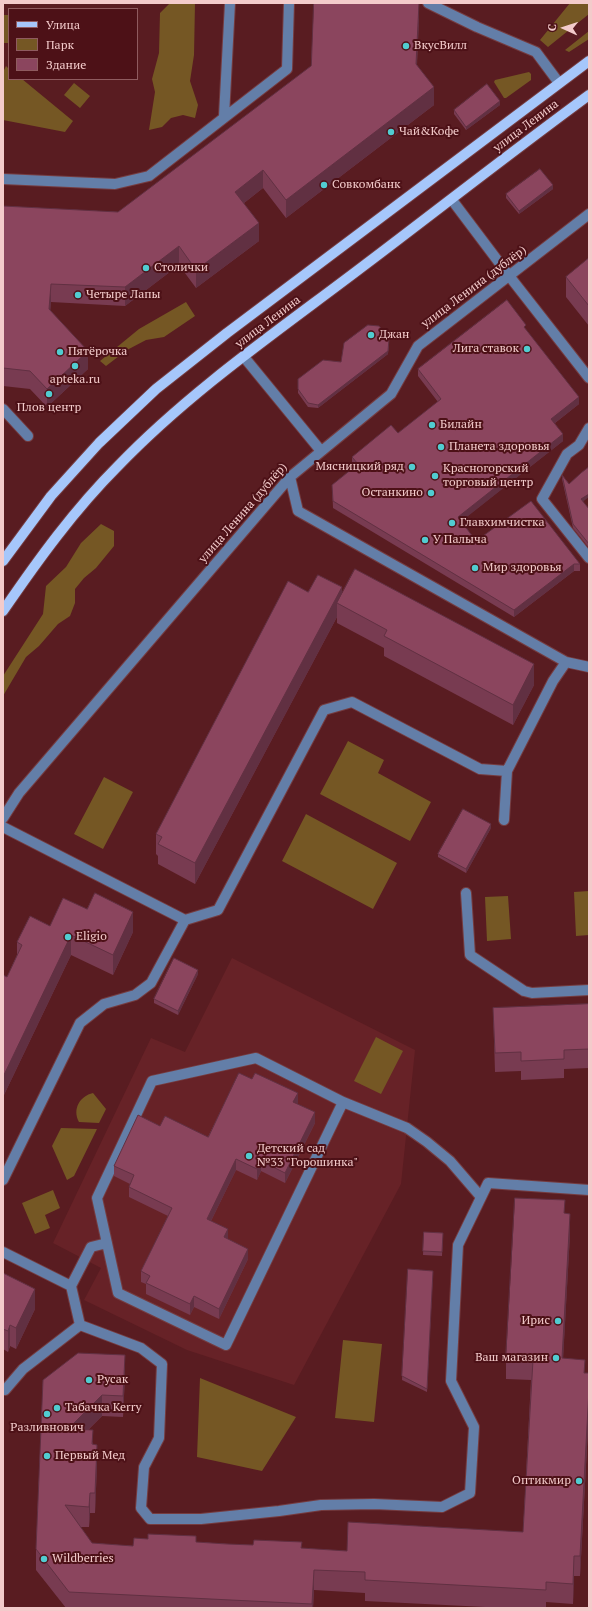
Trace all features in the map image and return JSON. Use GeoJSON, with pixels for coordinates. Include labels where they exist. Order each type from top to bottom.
{"type":"FeatureCollection","features":[{"type":"Feature","properties":{"kind":"main road","name":"улица Ленина"},"geometry":{"type":"LineString","coordinates":[[3,561],[52,496],[99,443],[156,389],[227,333],[589,61]]}},
{"type":"Feature","properties":{"kind":"main road","name":"улица Ленина"},"geometry":{"type":"LineString","coordinates":[[3,611],[31,570],[72,516],[118,465],[175,413],[244,357],[589,95]]}},
{"type":"Feature","properties":{"kind":"street"},"geometry":{"type":"LineString","coordinates":[[224,116],[230,3]]}},
{"type":"Feature","properties":{"kind":"street"},"geometry":{"type":"LineString","coordinates":[[3,179],[115,184],[149,176],[224,116],[287,69],[289,3]]}},
{"type":"Feature","properties":{"kind":"street"},"geometry":{"type":"LineString","coordinates":[[428,3],[477,27],[536,52],[559,83]]}},
{"type":"Feature","properties":{"kind":"street"},"geometry":{"type":"LineString","coordinates":[[452,200],[589,378]]}},
{"type":"Feature","properties":{"kind":"street","name":"улица Ленина (дублёр)"},"geometry":{"type":"LineString","coordinates":[[3,818],[19,794],[290,477],[392,394],[418,346],[510,277],[589,214]]}},
{"type":"Feature","properties":{"kind":"street"},"geometry":{"type":"LineString","coordinates":[[244,357],[321,451]]}},
{"type":"Feature","properties":{"kind":"street"},"geometry":{"type":"LineString","coordinates":[[3,409],[28,436]]}},
{"type":"Feature","properties":{"kind":"street"},"geometry":{"type":"LineString","coordinates":[[589,428],[579,445],[567,454],[542,499],[589,558]]}},
{"type":"Feature","properties":{"kind":"street"},"geometry":{"type":"LineString","coordinates":[[290,477],[298,511],[566,662],[589,667]]}},
{"type":"Feature","properties":{"kind":"street"},"geometry":{"type":"LineString","coordinates":[[504,820],[507,771],[553,681],[566,662]]}},
{"type":"Feature","properties":{"kind":"street"},"geometry":{"type":"LineString","coordinates":[[3,828],[185,920],[218,910],[324,710],[352,702],[480,769],[507,771]]}},
{"type":"Feature","properties":{"kind":"street"},"geometry":{"type":"LineString","coordinates":[[466,894],[470,955],[528,992],[589,990]]}},
{"type":"Feature","properties":{"kind":"street"},"geometry":{"type":"LineString","coordinates":[[3,1180],[80,1023],[104,1004],[135,995],[151,983],[185,920]]}},
{"type":"Feature","properties":{"kind":"street"},"geometry":{"type":"LineString","coordinates":[[343,1102],[226,1345],[118,1293],[97,1198],[152,1081],[256,1058],[343,1102],[407,1128],[450,1161],[482,1197]]}},
{"type":"Feature","properties":{"kind":"street"},"geometry":{"type":"LineString","coordinates":[[80,1326],[141,1348],[162,1364],[159,1438],[144,1467],[142,1508],[150,1519],[201,1519],[279,1512],[321,1505],[374,1504],[442,1507],[470,1493],[474,1427],[451,1381],[458,1245],[488,1184],[589,1190]]}},
{"type":"Feature","properties":{"kind":"street"},"geometry":{"type":"LineString","coordinates":[[80,1326],[71,1286],[91,1247],[107,1243]]}},
{"type":"Feature","properties":{"kind":"street"},"geometry":{"type":"LineString","coordinates":[[3,1252],[71,1286]]}},
{"type":"Feature","properties":{"kind":"street"},"geometry":{"type":"LineString","coordinates":[[5,1390],[23,1369],[80,1326]]}},
{"type":"Feature","properties":{"kind":"shaded area","name":"Детский сад №33 \"Горошинка\""},"geometry":{"type":"Polygon","coordinates":[[[232,958],[415,1050],[401,1184],[294,1385],[187,1350],[84,1300],[101,1268],[53,1243],[151,1038],[185,1052],[232,958]]]}},
{"type":"Feature","properties":{"kind":"green space"},"geometry":{"type":"Polygon","coordinates":[[[170,3],[195,3],[194,55],[190,81],[198,105],[195,118],[183,115],[171,118],[162,127],[149,130],[155,92],[152,79],[159,53],[160,13],[170,3]]]}},
{"type":"Feature","properties":{"kind":"green space"},"geometry":{"type":"Polygon","coordinates":[[[570,3],[589,3],[589,14],[548,47],[540,40],[570,3]]]}},
{"type":"Feature","properties":{"kind":"green space"},"geometry":{"type":"Polygon","coordinates":[[[3,15],[8,15],[8,43],[3,43],[3,15]]]}},
{"type":"Feature","properties":{"kind":"green space"},"geometry":{"type":"Polygon","coordinates":[[[589,31],[589,39],[569,52],[565,50],[589,31]]]}},
{"type":"Feature","properties":{"kind":"green space"},"geometry":{"type":"Polygon","coordinates":[[[6,66],[8,68],[8,80],[23,80],[73,121],[65,132],[3,120],[3,72],[6,66]]]}},
{"type":"Feature","properties":{"kind":"green space"},"geometry":{"type":"Polygon","coordinates":[[[529,72],[531,74],[531,80],[506,98],[504,98],[494,82],[495,80],[529,72]]]}},
{"type":"Feature","properties":{"kind":"green space"},"geometry":{"type":"Polygon","coordinates":[[[74,83],[90,96],[80,108],[64,95],[74,83]]]}},
{"type":"Feature","properties":{"kind":"green space"},"geometry":{"type":"Polygon","coordinates":[[[186,302],[195,316],[164,337],[146,340],[127,350],[106,366],[100,361],[139,329],[186,302]]]}},
{"type":"Feature","properties":{"kind":"green space"},"geometry":{"type":"Polygon","coordinates":[[[101,524],[114,531],[114,546],[96,568],[84,578],[75,589],[75,603],[70,616],[58,624],[39,646],[26,657],[3,696],[3,676],[43,614],[46,586],[66,567],[81,543],[101,524]]]}},
{"type":"Feature","properties":{"kind":"green space"},"geometry":{"type":"Polygon","coordinates":[[[348,741],[384,760],[378,773],[431,802],[410,841],[320,794],[348,741]]]}},
{"type":"Feature","properties":{"kind":"green space"},"geometry":{"type":"Polygon","coordinates":[[[104,777],[133,792],[103,849],[74,834],[104,777]]]}},
{"type":"Feature","properties":{"kind":"green space"},"geometry":{"type":"Polygon","coordinates":[[[306,814],[397,863],[373,909],[282,861],[306,814]]]}},
{"type":"Feature","properties":{"kind":"green space"},"geometry":{"type":"Polygon","coordinates":[[[589,891],[589,935],[576,936],[574,892],[589,891]]]}},
{"type":"Feature","properties":{"kind":"green space"},"geometry":{"type":"Polygon","coordinates":[[[508,896],[511,939],[487,941],[485,897],[508,896]]]}},
{"type":"Feature","properties":{"kind":"green space"},"geometry":{"type":"Polygon","coordinates":[[[376,1037],[403,1051],[381,1094],[354,1081],[376,1037]]]}},
{"type":"Feature","properties":{"kind":"green space"},"geometry":{"type":"Polygon","coordinates":[[[93,1093],[106,1109],[99,1123],[79,1122],[76,1112],[78,1104],[84,1097],[93,1093]]]}},
{"type":"Feature","properties":{"kind":"green space"},"geometry":{"type":"Polygon","coordinates":[[[61,1128],[97,1129],[74,1176],[67,1180],[52,1146],[61,1128]]]}},
{"type":"Feature","properties":{"kind":"green space"},"geometry":{"type":"Polygon","coordinates":[[[53,1190],[60,1208],[45,1215],[50,1228],[35,1234],[22,1203],[53,1190]]]}},
{"type":"Feature","properties":{"kind":"green space"},"geometry":{"type":"Polygon","coordinates":[[[343,1340],[382,1344],[374,1422],[335,1418],[343,1340]]]}},
{"type":"Feature","properties":{"kind":"green space"},"geometry":{"type":"Polygon","coordinates":[[[200,1378],[296,1417],[262,1471],[197,1457],[200,1378]]]}},
{"type":"Feature","properties":{"kind":"building"},"geometry":{"type":"Polygon","coordinates":[[[314,3],[419,3],[416,64],[434,87],[286,200],[263,170],[235,192],[259,223],[196,270],[179,246],[125,287],[51,284],[49,309],[88,351],[47,389],[30,371],[3,368],[3,206],[118,212],[311,66],[314,3]]]}},
{"type":"Feature","properties":{"kind":"building"},"geometry":{"type":"Polygon","coordinates":[[[487,84],[500,101],[466,127],[454,110],[487,84]]]}},
{"type":"Feature","properties":{"kind":"building"},"geometry":{"type":"Polygon","coordinates":[[[540,169],[553,185],[519,211],[506,194],[540,169]]]}},
{"type":"Feature","properties":{"kind":"building"},"geometry":{"type":"Polygon","coordinates":[[[589,258],[589,306],[566,277],[589,258]]]}},
{"type":"Feature","properties":{"kind":"building","name":"Красногорский торговый центр"},"geometry":{"type":"Polygon","coordinates":[[[507,300],[526,325],[524,327],[579,397],[551,419],[563,434],[458,517],[476,541],[531,501],[580,564],[574,564],[514,610],[333,501],[332,485],[358,464],[352,457],[391,425],[398,433],[441,399],[418,369],[507,300]]]}},
{"type":"Feature","properties":{"kind":"building"},"geometry":{"type":"Polygon","coordinates":[[[368,325],[379,326],[389,339],[388,351],[318,405],[308,403],[298,389],[298,379],[323,360],[341,362],[344,343],[368,325]]]}},
{"type":"Feature","properties":{"kind":"building"},"geometry":{"type":"Polygon","coordinates":[[[589,467],[589,494],[581,499],[589,509],[589,544],[573,524],[562,475],[569,484],[589,467]]]}},
{"type":"Feature","properties":{"kind":"building"},"geometry":{"type":"Polygon","coordinates":[[[355,569],[534,664],[513,705],[384,636],[387,630],[337,603],[355,569]]]}},
{"type":"Feature","properties":{"kind":"building"},"geometry":{"type":"Polygon","coordinates":[[[318,575],[342,587],[195,863],[158,844],[162,837],[156,834],[288,581],[308,592],[318,575]]]}},
{"type":"Feature","properties":{"kind":"building"},"geometry":{"type":"Polygon","coordinates":[[[463,809],[491,824],[466,869],[438,854],[463,809]]]}},
{"type":"Feature","properties":{"kind":"building"},"geometry":{"type":"Polygon","coordinates":[[[95,893],[133,912],[113,955],[71,935],[3,1077],[3,975],[7,977],[22,945],[17,942],[30,916],[50,926],[63,898],[87,909],[95,893]]]}},
{"type":"Feature","properties":{"kind":"building"},"geometry":{"type":"Polygon","coordinates":[[[174,958],[198,970],[178,1011],[154,999],[174,958]]]}},
{"type":"Feature","properties":{"kind":"building"},"geometry":{"type":"Polygon","coordinates":[[[589,1004],[589,1049],[564,1050],[564,1059],[521,1061],[521,1052],[495,1053],[493,1008],[589,1004]]]}},
{"type":"Feature","properties":{"kind":"building"},"geometry":{"type":"Polygon","coordinates":[[[239,1073],[252,1079],[255,1073],[298,1093],[293,1102],[315,1112],[285,1173],[261,1161],[257,1169],[236,1159],[207,1219],[228,1229],[224,1237],[248,1249],[219,1309],[194,1296],[190,1304],[146,1283],[150,1276],[141,1271],[172,1208],[129,1187],[134,1175],[114,1166],[138,1115],[160,1126],[165,1116],[208,1137],[239,1073]]]}},
{"type":"Feature","properties":{"kind":"building"},"geometry":{"type":"Polygon","coordinates":[[[515,1198],[565,1200],[564,1213],[570,1214],[562,1358],[585,1360],[584,1373],[589,1373],[580,1556],[574,1556],[573,1584],[546,1582],[546,1590],[365,1580],[365,1572],[314,1570],[312,1604],[69,1592],[36,1549],[43,1380],[78,1353],[125,1355],[123,1396],[102,1395],[68,1429],[93,1430],[92,1444],[97,1445],[95,1493],[90,1493],[89,1507],[65,1505],[92,1543],[133,1546],[134,1538],[148,1539],[148,1534],[196,1536],[196,1542],[227,1544],[253,1545],[254,1540],[302,1542],[301,1548],[347,1551],[348,1522],[523,1532],[533,1360],[506,1358],[515,1198]]]}},
{"type":"Feature","properties":{"kind":"building"},"geometry":{"type":"Polygon","coordinates":[[[424,1232],[443,1233],[442,1252],[423,1251],[424,1232]]]}},
{"type":"Feature","properties":{"kind":"building"},"geometry":{"type":"Polygon","coordinates":[[[408,1269],[433,1271],[427,1389],[402,1376],[408,1269]]]}},
{"type":"Feature","properties":{"kind":"building"},"geometry":{"type":"Polygon","coordinates":[[[3,1273],[35,1289],[16,1328],[10,1325],[8,1331],[3,1329],[3,1273]]]}},
{"type":"Feature","properties":{"kind":"place","name":"ВкусВилл"},"geometry":{"type":"Point","coordinates":[406,46]}},
{"type":"Feature","properties":{"kind":"place","name":"Чай&Кофе"},"geometry":{"type":"Point","coordinates":[391,132]}},
{"type":"Feature","properties":{"kind":"place","name":"Совкомбанк"},"geometry":{"type":"Point","coordinates":[324,185]}},
{"type":"Feature","properties":{"kind":"place","name":"Столички"},"geometry":{"type":"Point","coordinates":[146,268]}},
{"type":"Feature","properties":{"kind":"place","name":"Четыре Лапы"},"geometry":{"type":"Point","coordinates":[78,295]}},
{"type":"Feature","properties":{"kind":"place","name":"Джан"},"geometry":{"type":"Point","coordinates":[371,335]}},
{"type":"Feature","properties":{"kind":"place","name":"Лига ставок"},"geometry":{"type":"Point","coordinates":[527,349]}},
{"type":"Feature","properties":{"kind":"place","name":"Пятёрочка"},"geometry":{"type":"Point","coordinates":[60,352]}},
{"type":"Feature","properties":{"kind":"place","name":"apteka.ru"},"geometry":{"type":"Point","coordinates":[75,366]}},
{"type":"Feature","properties":{"kind":"place","name":"Плов центр"},"geometry":{"type":"Point","coordinates":[49,394]}},
{"type":"Feature","properties":{"kind":"place","name":"Билайн"},"geometry":{"type":"Point","coordinates":[432,425]}},
{"type":"Feature","properties":{"kind":"place","name":"Планета здоровья"},"geometry":{"type":"Point","coordinates":[441,447]}},
{"type":"Feature","properties":{"kind":"place","name":"Мясницкий ряд"},"geometry":{"type":"Point","coordinates":[412,467]}},
{"type":"Feature","properties":{"kind":"place","name":"Красногорский торговый центр"},"geometry":{"type":"Point","coordinates":[435,476]}},
{"type":"Feature","properties":{"kind":"place","name":"Останкино"},"geometry":{"type":"Point","coordinates":[431,493]}},
{"type":"Feature","properties":{"kind":"place","name":"Главхимчистка"},"geometry":{"type":"Point","coordinates":[452,523]}},
{"type":"Feature","properties":{"kind":"place","name":"У Палыча"},"geometry":{"type":"Point","coordinates":[425,540]}},
{"type":"Feature","properties":{"kind":"place","name":"Мир здоровья"},"geometry":{"type":"Point","coordinates":[475,568]}},
{"type":"Feature","properties":{"kind":"place","name":"Eligio"},"geometry":{"type":"Point","coordinates":[68,937]}},
{"type":"Feature","properties":{"kind":"place","name":"Детский сад №33 \"Горошинка\""},"geometry":{"type":"Point","coordinates":[249,1156]}},
{"type":"Feature","properties":{"kind":"place","name":"Ирис"},"geometry":{"type":"Point","coordinates":[558,1321]}},
{"type":"Feature","properties":{"kind":"place","name":"Ваш магазин"},"geometry":{"type":"Point","coordinates":[556,1358]}},
{"type":"Feature","properties":{"kind":"place","name":"Русак"},"geometry":{"type":"Point","coordinates":[89,1380]}},
{"type":"Feature","properties":{"kind":"place","name":"Табачка Kerry"},"geometry":{"type":"Point","coordinates":[57,1408]}},
{"type":"Feature","properties":{"kind":"place","name":"Разливнович"},"geometry":{"type":"Point","coordinates":[47,1414]}},
{"type":"Feature","properties":{"kind":"place","name":"Первый Мед"},"geometry":{"type":"Point","coordinates":[47,1456]}},
{"type":"Feature","properties":{"kind":"place","name":"Оптикмир"},"geometry":{"type":"Point","coordinates":[579,1481]}},
{"type":"Feature","properties":{"kind":"place","name":"Wildberries"},"geometry":{"type":"Point","coordinates":[44,1559]}}]}
